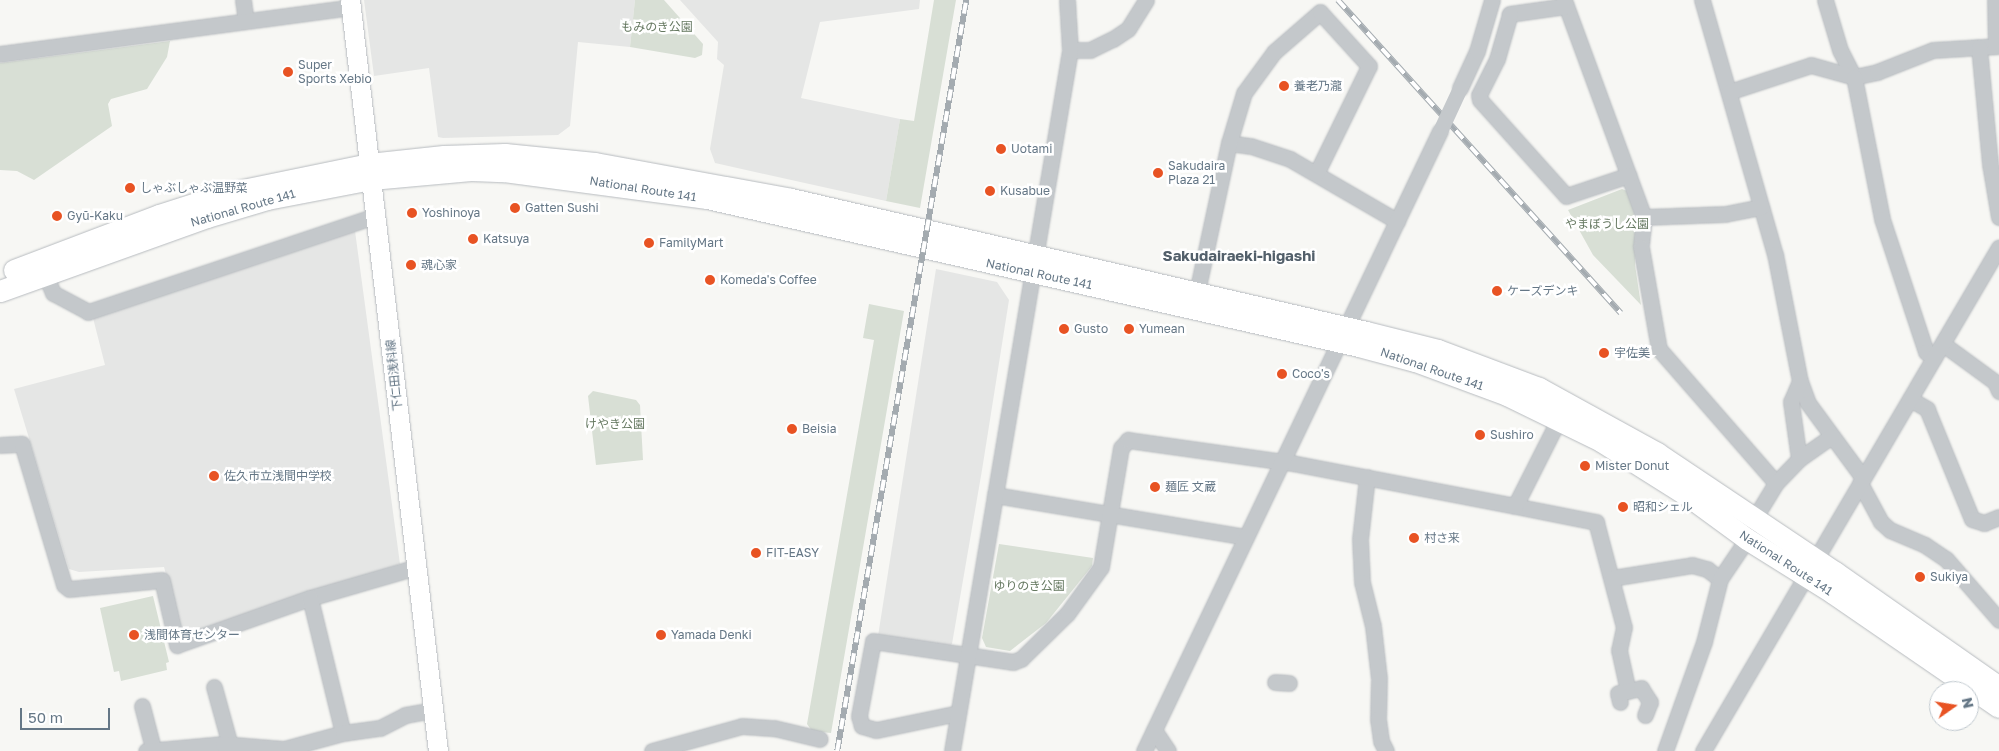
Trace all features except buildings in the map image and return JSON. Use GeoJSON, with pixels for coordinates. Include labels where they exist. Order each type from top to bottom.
{"type":"FeatureCollection","features":[{"type":"Feature","properties":{"kind":"highway","name":"National Route 141"},"geometry":{"type":"LineString","coordinates":[[0,275],[159,215],[228,193],[495,154],[596,163],[782,198],[1032,264],[1342,334],[1438,350],[1539,388],[1657,453],[1754,519],[1810,567],[1999,707]]}},
{"type":"Feature","properties":{"kind":"highway","name":"National Route 141"},"geometry":{"type":"LineString","coordinates":[[0,291],[207,217],[370,171]]}},
{"type":"Feature","properties":{"kind":"highway","name":"National Route 141"},"geometry":{"type":"LineString","coordinates":[[1032,264],[1197,292],[1342,334],[1506,395],[1559,419],[1683,493],[1747,539],[1810,567],[1999,687]]}},
{"type":"Feature","properties":{"kind":"main road","name":"下仁田浅科線"},"geometry":{"type":"LineString","coordinates":[[350,3],[438,751]]}},
{"type":"Feature","properties":{"kind":"street"},"geometry":{"type":"LineString","coordinates":[[243,0],[246,21]]}},
{"type":"Feature","properties":{"kind":"street"},"geometry":{"type":"LineString","coordinates":[[952,751],[1032,264],[1070,50],[1066,0]]}},
{"type":"Feature","properties":{"kind":"street"},"geometry":{"type":"LineString","coordinates":[[1070,50],[1090,50],[1113,39],[1128,29],[1146,0]]}},
{"type":"Feature","properties":{"kind":"street"},"geometry":{"type":"LineString","coordinates":[[1144,751],[1280,462],[1398,221],[1460,88],[1477,50],[1492,0]]}},
{"type":"Feature","properties":{"kind":"street"},"geometry":{"type":"LineString","coordinates":[[1703,0],[1775,254],[1800,381],[1808,403],[1862,481],[1881,522],[1890,530],[1925,545],[1946,559],[1999,620]]}},
{"type":"Feature","properties":{"kind":"street"},"geometry":{"type":"LineString","coordinates":[[1825,0],[1840,50],[1854,77],[1882,219],[1926,352],[1934,358]]}},
{"type":"Feature","properties":{"kind":"street"},"geometry":{"type":"LineString","coordinates":[[1729,92],[1811,66],[1854,77],[1877,72],[1934,50],[1997,46],[1995,0]]}},
{"type":"Feature","properties":{"kind":"street"},"geometry":{"type":"LineString","coordinates":[[0,54],[246,21],[350,3]]}},
{"type":"Feature","properties":{"kind":"street"},"geometry":{"type":"LineString","coordinates":[[1628,175],[1566,196],[1480,100],[1479,95],[1497,59],[1510,14],[1565,3],[1644,218],[1641,247],[1659,348],[1776,483]]}},
{"type":"Feature","properties":{"kind":"street"},"geometry":{"type":"LineString","coordinates":[[1197,292],[1229,144],[1244,92],[1256,73],[1274,52],[1320,12],[1369,66],[1316,174]]}},
{"type":"Feature","properties":{"kind":"street"},"geometry":{"type":"LineString","coordinates":[[1979,47],[1990,164],[1999,217]]}},
{"type":"Feature","properties":{"kind":"street"},"geometry":{"type":"LineString","coordinates":[[1229,144],[1268,151],[1290,159],[1398,221]]}},
{"type":"Feature","properties":{"kind":"street"},"geometry":{"type":"LineString","coordinates":[[1644,218],[1725,214],[1761,208]]}},
{"type":"Feature","properties":{"kind":"street"},"geometry":{"type":"LineString","coordinates":[[45,274],[53,293],[88,312],[375,216]]}},
{"type":"Feature","properties":{"kind":"street"},"geometry":{"type":"LineString","coordinates":[[1703,751],[1999,247]]}},
{"type":"Feature","properties":{"kind":"street"},"geometry":{"type":"LineString","coordinates":[[1943,344],[1998,384]]}},
{"type":"Feature","properties":{"kind":"street"},"geometry":{"type":"LineString","coordinates":[[1799,458],[1791,402],[1800,381]]}},
{"type":"Feature","properties":{"kind":"street"},"geometry":{"type":"LineString","coordinates":[[1910,399],[1928,409],[1972,519],[1984,523],[1999,517]]}},
{"type":"Feature","properties":{"kind":"street"},"geometry":{"type":"LineString","coordinates":[[1515,506],[1559,419]]}},
{"type":"Feature","properties":{"kind":"street"},"geometry":{"type":"LineString","coordinates":[[1754,519],[1776,483],[1799,458],[1831,437]]}},
{"type":"Feature","properties":{"kind":"street"},"geometry":{"type":"LineString","coordinates":[[958,713],[876,730],[866,729],[859,722],[873,642],[1017,662],[1048,634],[1101,567],[1121,448],[1128,440],[1280,462],[1367,477],[1596,522],[1624,627],[1619,650],[1624,696],[1641,688],[1650,702],[1646,715]]}},
{"type":"Feature","properties":{"kind":"street"},"geometry":{"type":"LineString","coordinates":[[0,445],[22,444],[64,585],[70,589],[162,580],[178,645],[310,598],[417,567]]}},
{"type":"Feature","properties":{"kind":"street"},"geometry":{"type":"LineString","coordinates":[[1367,477],[1360,539],[1362,582],[1374,626],[1379,679],[1378,720],[1381,741],[1386,751]]}},
{"type":"Feature","properties":{"kind":"street"},"geometry":{"type":"LineString","coordinates":[[995,495],[1110,516],[1245,537]]}},
{"type":"Feature","properties":{"kind":"street"},"geometry":{"type":"LineString","coordinates":[[1665,751],[1704,642],[1720,579],[1747,539]]}},
{"type":"Feature","properties":{"kind":"street"},"geometry":{"type":"LineString","coordinates":[[1612,578],[1692,565],[1707,569],[1720,579]]}},
{"type":"Feature","properties":{"kind":"street"},"geometry":{"type":"LineString","coordinates":[[310,598],[342,732]]}},
{"type":"Feature","properties":{"kind":"street"},"geometry":{"type":"LineString","coordinates":[[214,687],[230,745]]}},
{"type":"Feature","properties":{"kind":"street"},"geometry":{"type":"LineString","coordinates":[[142,706],[149,749],[230,745],[284,749],[342,732],[380,728],[405,715],[433,710]]}},
{"type":"Feature","properties":{"kind":"street"},"geometry":{"type":"LineString","coordinates":[[652,751],[742,726],[774,728],[820,739]]}},
{"type":"Feature","properties":{"kind":"street"},"geometry":{"type":"LineString","coordinates":[[1154,730],[1168,751]]}},
{"type":"Feature","properties":{"kind":"shaded area"},"geometry":{"type":"Polygon","coordinates":[[[364,0],[635,0],[630,47],[578,42],[570,126],[558,135],[443,138],[438,137],[429,68],[374,76],[364,0]]]}},
{"type":"Feature","properties":{"kind":"shaded area"},"geometry":{"type":"Polygon","coordinates":[[[680,0],[920,0],[919,9],[820,22],[801,98],[900,119],[886,201],[715,163],[710,149],[724,65],[717,59],[718,42],[680,0]]]}},
{"type":"Feature","properties":{"kind":"shaded area","name":"佐久市立浅間中学校"},"geometry":{"type":"Polygon","coordinates":[[[350,229],[355,231],[400,564],[183,636],[164,567],[79,572],[69,569],[14,389],[105,365],[93,318],[350,229]]]}},
{"type":"Feature","properties":{"kind":"shaded area"},"geometry":{"type":"Polygon","coordinates":[[[936,269],[997,282],[1009,300],[952,644],[949,646],[878,636],[936,269]]]}},
{"type":"Feature","properties":{"kind":"green space","name":"もみのき公園"},"geometry":{"type":"Polygon","coordinates":[[[635,0],[664,0],[703,44],[702,55],[695,58],[630,47],[635,0]]]}},
{"type":"Feature","properties":{"kind":"green space"},"geometry":{"type":"Polygon","coordinates":[[[934,0],[956,0],[920,208],[886,201],[900,119],[914,121],[934,0]]]}},
{"type":"Feature","properties":{"kind":"green space"},"geometry":{"type":"Polygon","coordinates":[[[170,41],[167,57],[147,89],[111,99],[108,104],[112,126],[34,180],[17,171],[0,170],[0,63],[170,41]]]}},
{"type":"Feature","properties":{"kind":"green space","name":"やまぼうし公園"},"geometry":{"type":"Polygon","coordinates":[[[1622,189],[1627,191],[1636,217],[1635,265],[1641,305],[1593,255],[1568,210],[1622,189]]]}},
{"type":"Feature","properties":{"kind":"green space"},"geometry":{"type":"Polygon","coordinates":[[[869,304],[904,311],[831,733],[812,731],[807,724],[874,340],[863,338],[869,304]]]}},
{"type":"Feature","properties":{"kind":"green space","name":"けやき公園"},"geometry":{"type":"Polygon","coordinates":[[[593,391],[636,400],[640,405],[643,460],[596,465],[588,396],[593,391]]]}},
{"type":"Feature","properties":{"kind":"green space","name":"ゆりのき公園"},"geometry":{"type":"Polygon","coordinates":[[[999,544],[1093,558],[1092,566],[1046,623],[1010,651],[986,647],[982,638],[999,544]]]}},
{"type":"Feature","properties":{"kind":"green space","name":"浅間体育センター"},"geometry":{"type":"Polygon","coordinates":[[[153,596],[169,662],[166,663],[167,670],[121,681],[119,671],[114,672],[100,608],[153,596]]]}},
{"type":"Feature","properties":{"kind":"railway"},"geometry":{"type":"LineString","coordinates":[[837,751],[966,0]]}},
{"type":"Feature","properties":{"kind":"railway"},"geometry":{"type":"LineString","coordinates":[[1338,0],[1621,313]]}},
{"type":"Feature","properties":{"kind":"place","name":"Super Sports Xebio"},"geometry":{"type":"Point","coordinates":[288,72]}},
{"type":"Feature","properties":{"kind":"place","name":"養老乃瀧"},"geometry":{"type":"Point","coordinates":[1284,86]}},
{"type":"Feature","properties":{"kind":"place","name":"Uotami"},"geometry":{"type":"Point","coordinates":[1001,149]}},
{"type":"Feature","properties":{"kind":"place","name":"Sakudaira Plaza 21"},"geometry":{"type":"Point","coordinates":[1158,173]}},
{"type":"Feature","properties":{"kind":"place","name":"しゃぶしゃぶ温野菜"},"geometry":{"type":"Point","coordinates":[130,188]}},
{"type":"Feature","properties":{"kind":"place","name":"Kusabue"},"geometry":{"type":"Point","coordinates":[990,191]}},
{"type":"Feature","properties":{"kind":"place","name":"Gatten Sushi"},"geometry":{"type":"Point","coordinates":[515,208]}},
{"type":"Feature","properties":{"kind":"place","name":"Yoshinoya"},"geometry":{"type":"Point","coordinates":[412,213]}},
{"type":"Feature","properties":{"kind":"place","name":"Gyū-Kaku"},"geometry":{"type":"Point","coordinates":[57,216]}},
{"type":"Feature","properties":{"kind":"place","name":"Katsuya"},"geometry":{"type":"Point","coordinates":[473,239]}},
{"type":"Feature","properties":{"kind":"place","name":"FamilyMart"},"geometry":{"type":"Point","coordinates":[649,243]}},
{"type":"Feature","properties":{"kind":"place","name":"魂心家"},"geometry":{"type":"Point","coordinates":[411,265]}},
{"type":"Feature","properties":{"kind":"place","name":"Komeda's Coffee"},"geometry":{"type":"Point","coordinates":[710,280]}},
{"type":"Feature","properties":{"kind":"place","name":"ケーズデンキ"},"geometry":{"type":"Point","coordinates":[1497,291]}},
{"type":"Feature","properties":{"kind":"place","name":"Gusto"},"geometry":{"type":"Point","coordinates":[1064,329]}},
{"type":"Feature","properties":{"kind":"place","name":"Yumean"},"geometry":{"type":"Point","coordinates":[1129,329]}},
{"type":"Feature","properties":{"kind":"place","name":"宇佐美"},"geometry":{"type":"Point","coordinates":[1604,353]}},
{"type":"Feature","properties":{"kind":"place","name":"Coco's"},"geometry":{"type":"Point","coordinates":[1282,374]}},
{"type":"Feature","properties":{"kind":"place","name":"Beisia"},"geometry":{"type":"Point","coordinates":[792,429]}},
{"type":"Feature","properties":{"kind":"place","name":"Sushiro"},"geometry":{"type":"Point","coordinates":[1480,435]}},
{"type":"Feature","properties":{"kind":"place","name":"Mister Donut"},"geometry":{"type":"Point","coordinates":[1585,466]}},
{"type":"Feature","properties":{"kind":"place","name":"佐久市立浅間中学校"},"geometry":{"type":"Point","coordinates":[214,476]}},
{"type":"Feature","properties":{"kind":"place","name":"麺匠 文蔵"},"geometry":{"type":"Point","coordinates":[1155,487]}},
{"type":"Feature","properties":{"kind":"place","name":"昭和シェル"},"geometry":{"type":"Point","coordinates":[1623,507]}},
{"type":"Feature","properties":{"kind":"place","name":"村さ来"},"geometry":{"type":"Point","coordinates":[1414,538]}},
{"type":"Feature","properties":{"kind":"place","name":"FIT-EASY"},"geometry":{"type":"Point","coordinates":[756,553]}},
{"type":"Feature","properties":{"kind":"place","name":"Sukiya"},"geometry":{"type":"Point","coordinates":[1920,577]}},
{"type":"Feature","properties":{"kind":"place","name":"浅間体育センター"},"geometry":{"type":"Point","coordinates":[134,635]}},
{"type":"Feature","properties":{"kind":"place","name":"Yamada Denki"},"geometry":{"type":"Point","coordinates":[661,635]}},
{"type":"Feature","properties":{"kind":"district","name":"Sakudairaeki-higashi"},"geometry":{"type":"Point","coordinates":[1239,256]}}]}
